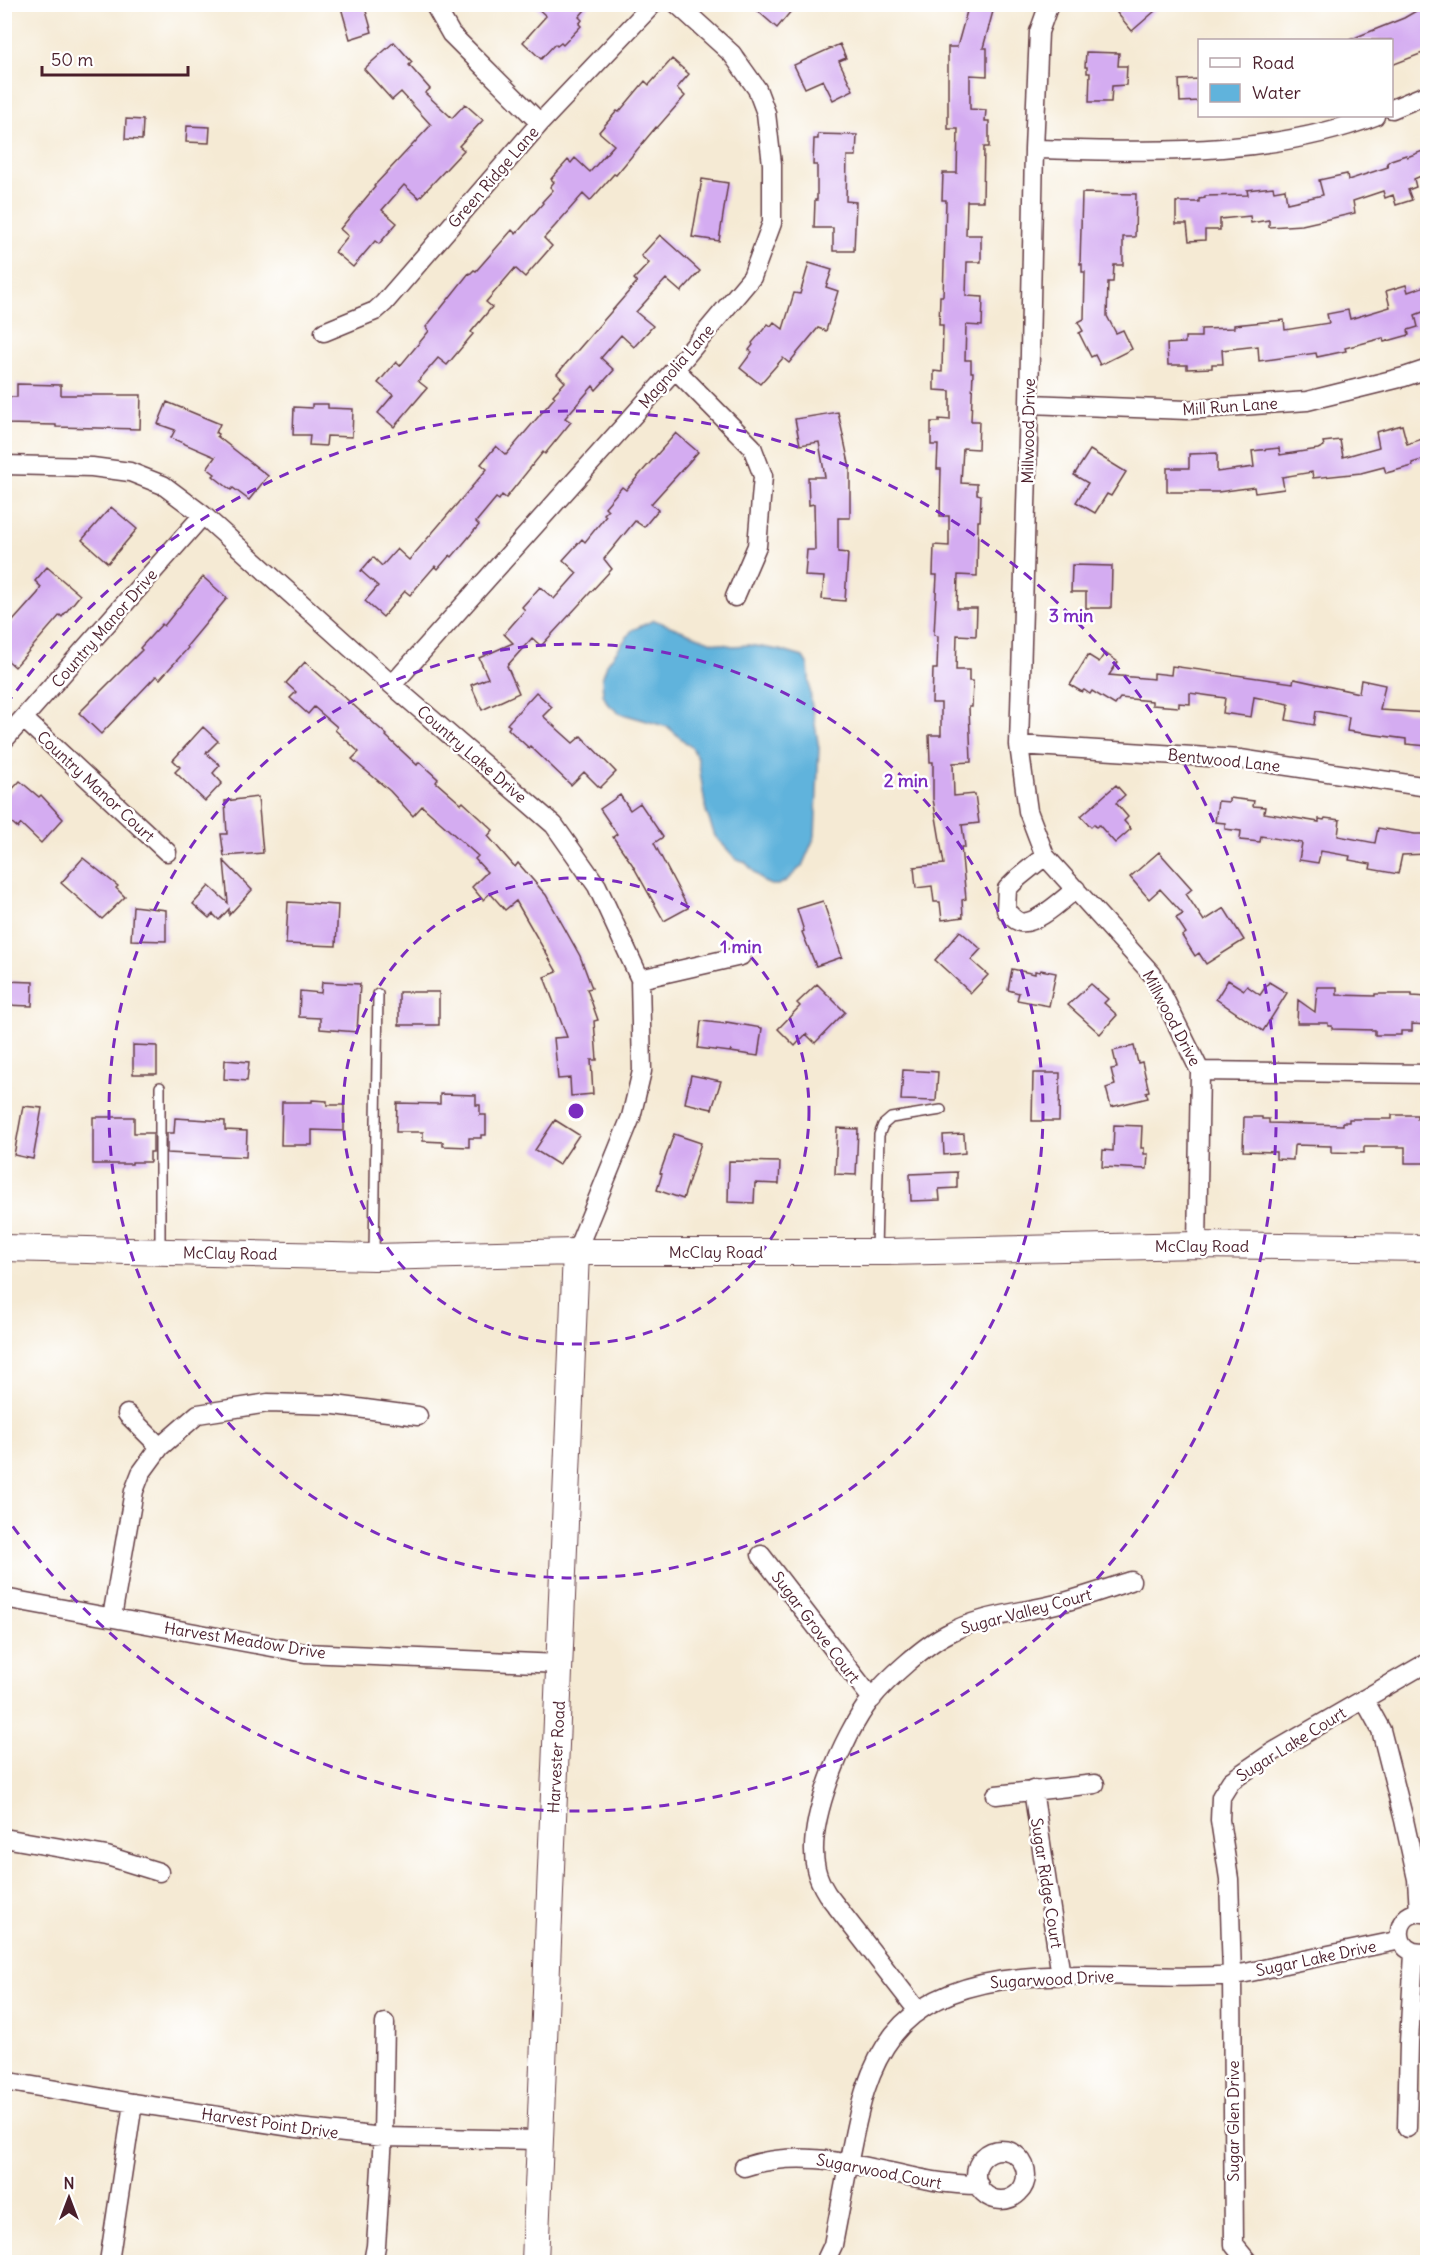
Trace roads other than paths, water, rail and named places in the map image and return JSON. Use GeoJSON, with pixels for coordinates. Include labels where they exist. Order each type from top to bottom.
{"type":"FeatureCollection","features":[{"type":"Feature","properties":{"kind":"main road","name":"McClay Road"},"geometry":{"type":"LineString","coordinates":[[4,1248],[374,1257],[576,1252],[876,1252],[1197,1245],[1428,1248]]}},
{"type":"Feature","properties":{"kind":"main road","name":"Harvester Road"},"geometry":{"type":"LineString","coordinates":[[535,2262],[576,1252]]}},
{"type":"Feature","properties":{"kind":"street"},"geometry":{"type":"LineString","coordinates":[[434,4],[451,34],[540,123]]}},
{"type":"Feature","properties":{"kind":"street","name":"Green Ridge Lane"},"geometry":{"type":"LineString","coordinates":[[324,332],[375,311],[384,303],[540,123],[653,4]]}},
{"type":"Feature","properties":{"kind":"street","name":"Magnolia Lane"},"geometry":{"type":"LineString","coordinates":[[392,685],[675,369],[752,277],[772,223],[772,164],[766,113],[757,89],[732,54],[677,4]]}},
{"type":"Feature","properties":{"kind":"street","name":"Millwood Drive"},"geometry":{"type":"LineString","coordinates":[[1049,4],[1039,32],[1034,149],[1019,745],[1028,811],[1045,856],[1152,974],[1200,1071],[1197,1245]]}},
{"type":"Feature","properties":{"kind":"street"},"geometry":{"type":"LineString","coordinates":[[1393,109],[1428,94]]}},
{"type":"Feature","properties":{"kind":"street"},"geometry":{"type":"LineString","coordinates":[[1034,149],[1149,151],[1262,145],[1346,127],[1371,117]]}},
{"type":"Feature","properties":{"kind":"street"},"geometry":{"type":"LineString","coordinates":[[675,369],[752,447],[763,476],[757,546],[735,597]]}},
{"type":"Feature","properties":{"kind":"street","name":"Mill Run Lane"},"geometry":{"type":"LineString","coordinates":[[1029,404],[1187,410],[1307,401],[1428,369]]}},
{"type":"Feature","properties":{"kind":"street","name":"Country Lake Drive"},"geometry":{"type":"LineString","coordinates":[[4,465],[92,467],[130,472],[163,485],[203,515],[392,685],[554,825],[597,886],[640,980],[642,1071],[631,1117],[576,1252]]}},
{"type":"Feature","properties":{"kind":"street","name":"Country Manor Drive"},"geometry":{"type":"LineString","coordinates":[[4,740],[203,515]]}},
{"type":"Feature","properties":{"kind":"street","name":"Country Manor Court"},"geometry":{"type":"LineString","coordinates":[[24,719],[167,852]]}},
{"type":"Feature","properties":{"kind":"street","name":"Bentwood Lane"},"geometry":{"type":"LineString","coordinates":[[1019,745],[1240,759],[1428,787]]}},
{"type":"Feature","properties":{"kind":"street"},"geometry":{"type":"LineString","coordinates":[[1045,856],[1007,889],[1006,910],[1013,919],[1029,922],[1043,915],[1076,889]]}},
{"type":"Feature","properties":{"kind":"street"},"geometry":{"type":"LineString","coordinates":[[640,980],[741,956]]}},
{"type":"Feature","properties":{"kind":"street"},"geometry":{"type":"LineString","coordinates":[[1200,1071],[1428,1074]]}},
{"type":"Feature","properties":{"kind":"street"},"geometry":{"type":"LineString","coordinates":[[112,1617],[134,1491],[141,1473],[160,1447],[198,1414],[268,1403],[335,1405],[418,1416]]}},
{"type":"Feature","properties":{"kind":"street"},"geometry":{"type":"LineString","coordinates":[[127,1414],[160,1447]]}},
{"type":"Feature","properties":{"kind":"street","name":"Sugar Grove Court"},"geometry":{"type":"LineString","coordinates":[[761,1555],[872,1699]]}},
{"type":"Feature","properties":{"kind":"street","name":"Sugar Valley Court"},"geometry":{"type":"LineString","coordinates":[[918,2011],[827,1894],[819,1881],[815,1867],[815,1830],[827,1785],[850,1734],[872,1699],[922,1650],[954,1630],[969,1624],[1055,1604],[1131,1581]]}},
{"type":"Feature","properties":{"kind":"street","name":"Harvest Meadow Drive"},"geometry":{"type":"LineString","coordinates":[[4,1598],[305,1653],[560,1664]]}},
{"type":"Feature","properties":{"kind":"street","name":"Sugar Lake Court"},"geometry":{"type":"LineString","coordinates":[[1232,1975],[1229,1879],[1220,1821],[1221,1797],[1231,1781],[1264,1757],[1428,1662]]}},
{"type":"Feature","properties":{"kind":"street"},"geometry":{"type":"LineString","coordinates":[[1364,1699],[1380,1730],[1404,1820],[1423,1913],[1410,1915],[1404,1919],[1399,1932],[1408,1950],[1421,1953],[1409,2043],[1407,2128]]}},
{"type":"Feature","properties":{"kind":"street"},"geometry":{"type":"LineString","coordinates":[[996,1795],[1095,1784]]}},
{"type":"Feature","properties":{"kind":"street","name":"Sugar Ridge Court"},"geometry":{"type":"LineString","coordinates":[[1033,1790],[1061,1976]]}},
{"type":"Feature","properties":{"kind":"street"},"geometry":{"type":"LineString","coordinates":[[4,1839],[107,1856],[159,1872]]}},
{"type":"Feature","properties":{"kind":"street","name":"Sugar Lake Drive"},"geometry":{"type":"LineString","coordinates":[[1232,1975],[1401,1940]]}},
{"type":"Feature","properties":{"kind":"street","name":"Sugarwood Drive"},"geometry":{"type":"LineString","coordinates":[[825,2262],[835,2254],[849,2162],[867,2082],[877,2059],[895,2033],[918,2011],[950,1993],[985,1982],[1061,1976],[1232,1975]]}},
{"type":"Feature","properties":{"kind":"street","name":"Sugar Glen Drive"},"geometry":{"type":"LineString","coordinates":[[1232,1975],[1234,2245],[1248,2262]]}},
{"type":"Feature","properties":{"kind":"street"},"geometry":{"type":"LineString","coordinates":[[373,2262],[383,2137],[386,2023]]}},
{"type":"Feature","properties":{"kind":"street","name":"Harvest Point Drive"},"geometry":{"type":"LineString","coordinates":[[4,2081],[298,2128],[383,2137],[539,2140]]}},
{"type":"Feature","properties":{"kind":"street"},"geometry":{"type":"LineString","coordinates":[[109,2262],[133,2103]]}},
{"type":"Feature","properties":{"kind":"street","name":"Sugarwood Court"},"geometry":{"type":"LineString","coordinates":[[744,2167],[764,2160],[806,2158],[849,2162],[953,2185],[979,2185]]}},
{"type":"Feature","properties":{"kind":"lane"},"geometry":{"type":"LineString","coordinates":[[374,1257],[378,994]]}},
{"type":"Feature","properties":{"kind":"lane"},"geometry":{"type":"LineString","coordinates":[[160,1087],[160,1251]]}},
{"type":"Feature","properties":{"kind":"lane"},"geometry":{"type":"LineString","coordinates":[[876,1252],[879,1135],[883,1125],[891,1118],[941,1110]]}},
{"type":"Feature","properties":{"kind":"water"},"geometry":{"type":"Polygon","coordinates":[[[654,620],[712,642],[733,646],[749,645],[803,657],[808,665],[819,748],[815,836],[802,866],[786,881],[778,885],[764,882],[744,861],[737,860],[715,836],[706,811],[698,759],[692,748],[668,727],[619,713],[607,703],[603,694],[602,679],[607,664],[632,630],[654,620]]]}}]}
